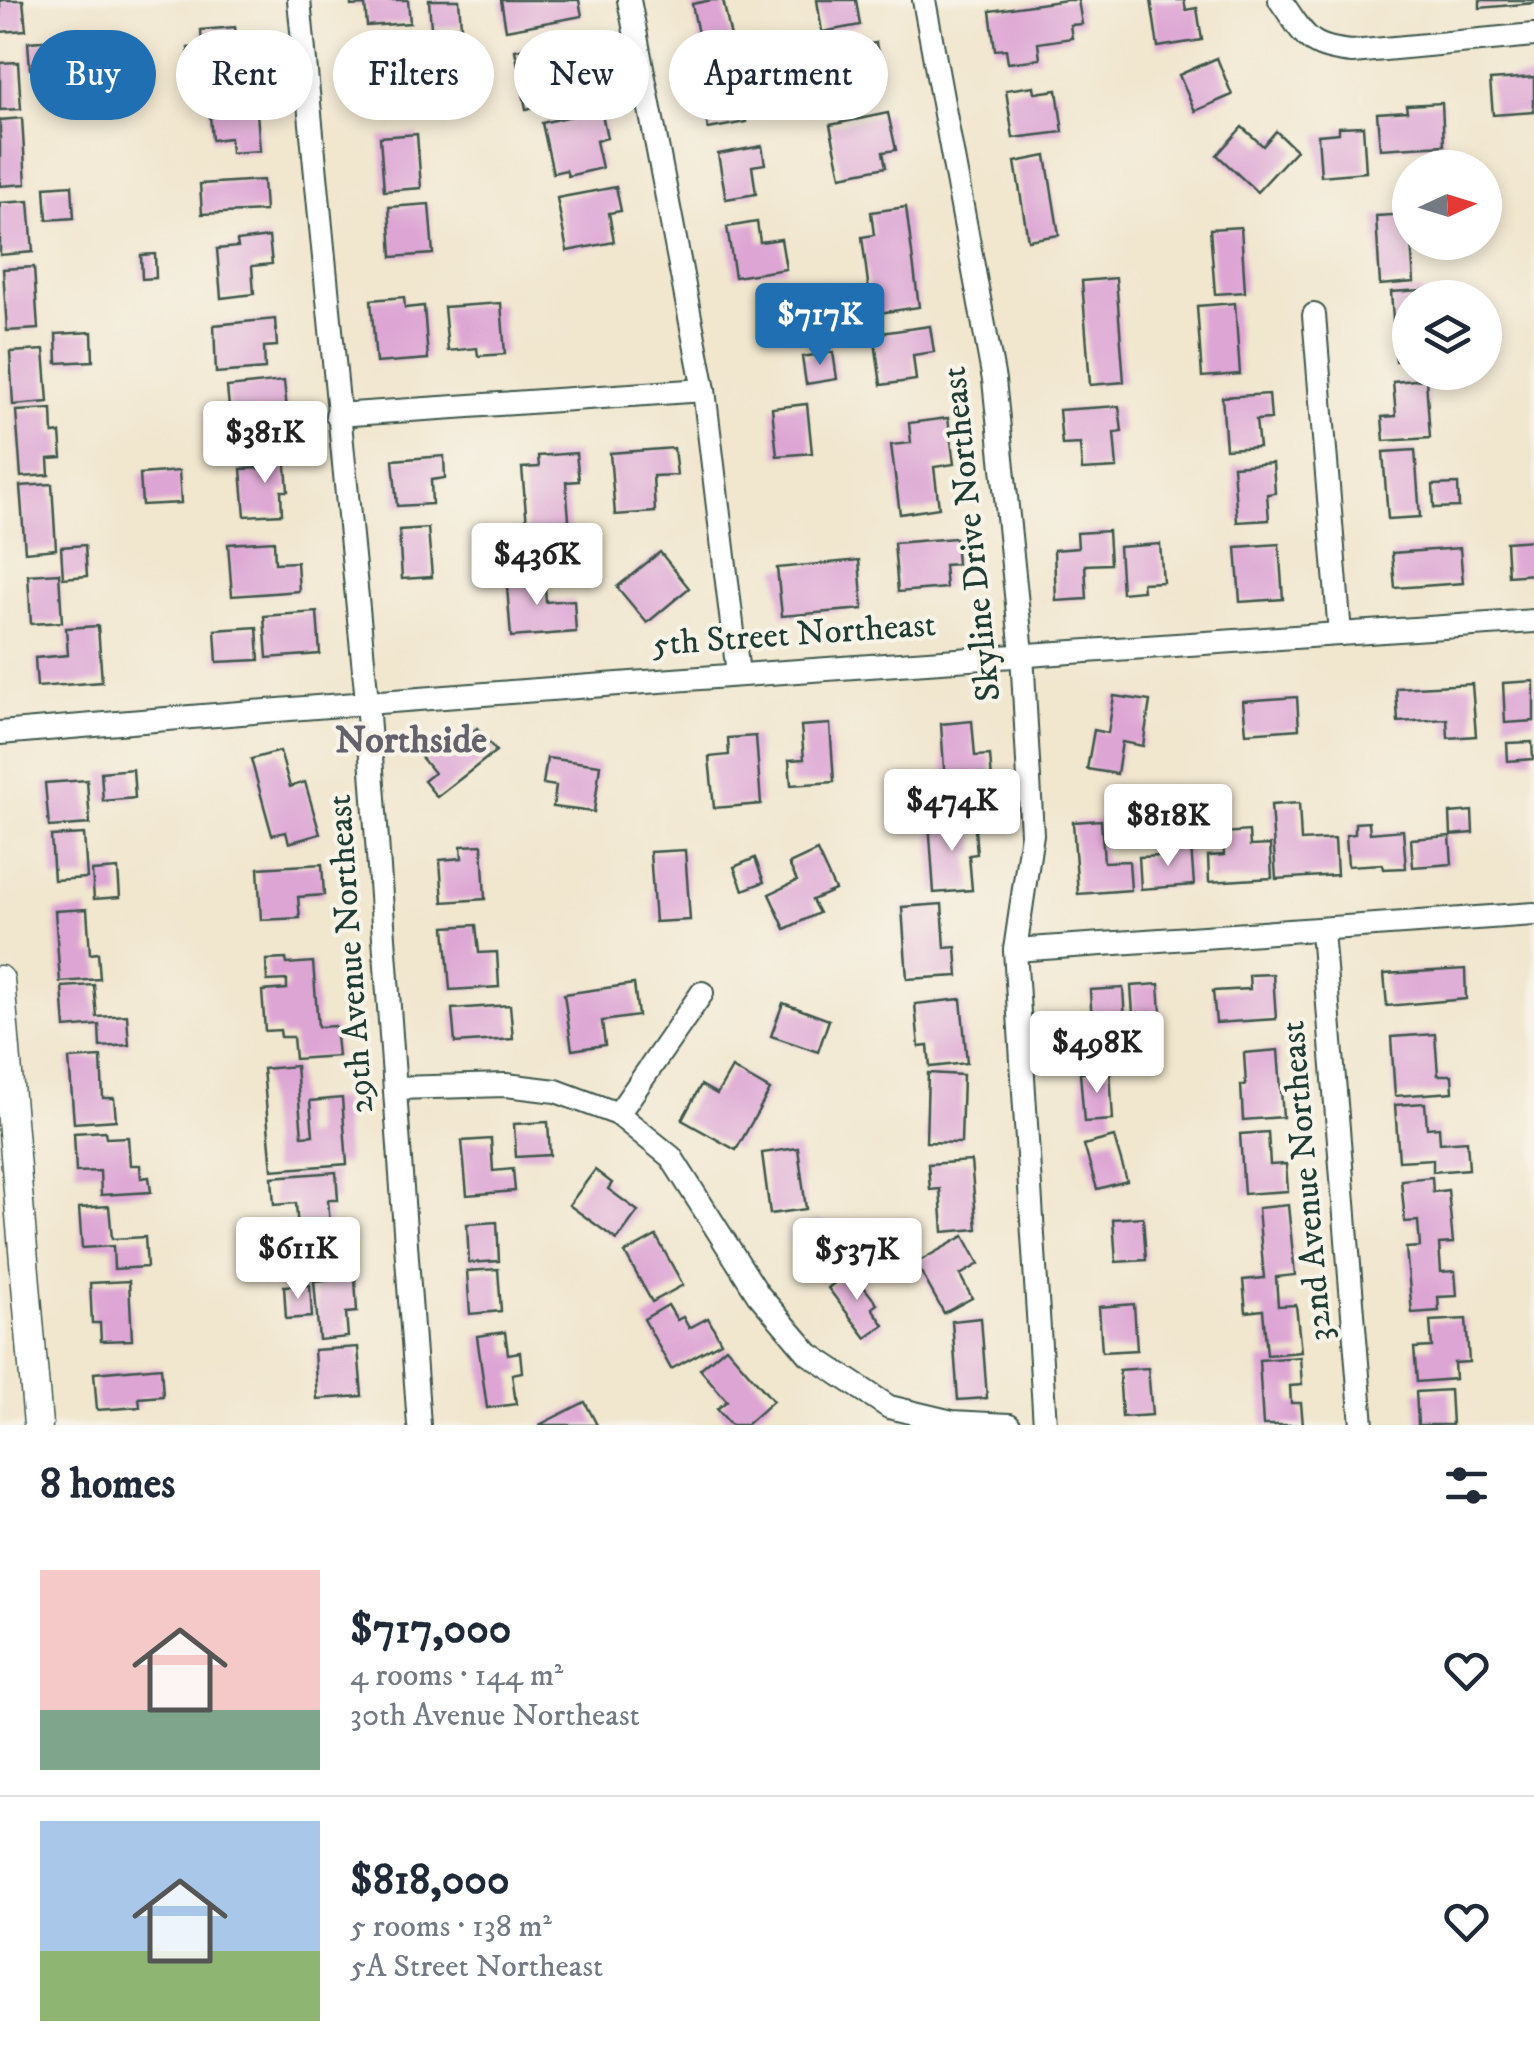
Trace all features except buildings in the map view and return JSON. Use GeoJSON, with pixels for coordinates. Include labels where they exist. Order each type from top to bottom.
{"type":"FeatureCollection","features":[{"type":"Feature","properties":{"kind":"street","name":"29th Avenue Northeast"},"geometry":{"type":"LineString","coordinates":[[299,0],[366,701],[419,1425]]}},
{"type":"Feature","properties":{"kind":"street"},"geometry":{"type":"LineString","coordinates":[[629,0],[704,390],[738,674]]}},
{"type":"Feature","properties":{"kind":"street","name":"Skyline Drive Northeast"},"geometry":{"type":"LineString","coordinates":[[924,0],[994,380],[1022,653],[1032,834],[1015,950],[1046,1425]]}},
{"type":"Feature","properties":{"kind":"street"},"geometry":{"type":"LineString","coordinates":[[1280,0],[1306,36],[1322,50],[1352,52],[1534,35]]}},
{"type":"Feature","properties":{"kind":"street"},"geometry":{"type":"LineString","coordinates":[[1314,315],[1340,634]]}},
{"type":"Feature","properties":{"kind":"street"},"geometry":{"type":"LineString","coordinates":[[337,415],[704,390]]}},
{"type":"Feature","properties":{"kind":"street","name":"5th Street Northeast"},"geometry":{"type":"LineString","coordinates":[[0,733],[366,701],[1022,653],[1534,621]]}},
{"type":"Feature","properties":{"kind":"street"},"geometry":{"type":"LineString","coordinates":[[1015,950],[1534,914]]}},
{"type":"Feature","properties":{"kind":"street","name":"32nd Avenue Northeast"},"geometry":{"type":"LineString","coordinates":[[1322,931],[1362,1425]]}},
{"type":"Feature","properties":{"kind":"street"},"geometry":{"type":"LineString","coordinates":[[0,980],[38,1425]]}},
{"type":"Feature","properties":{"kind":"street"},"geometry":{"type":"LineString","coordinates":[[618,1114],[702,993]]}},
{"type":"Feature","properties":{"kind":"street"},"geometry":{"type":"LineString","coordinates":[[396,1088],[506,1085],[556,1092],[618,1114],[671,1157],[758,1294],[809,1354],[889,1407],[952,1422],[1009,1425]]}},
{"type":"Feature","properties":{"kind":"district","name":"Northside"},"geometry":{"type":"Point","coordinates":[411,741]}}]}
